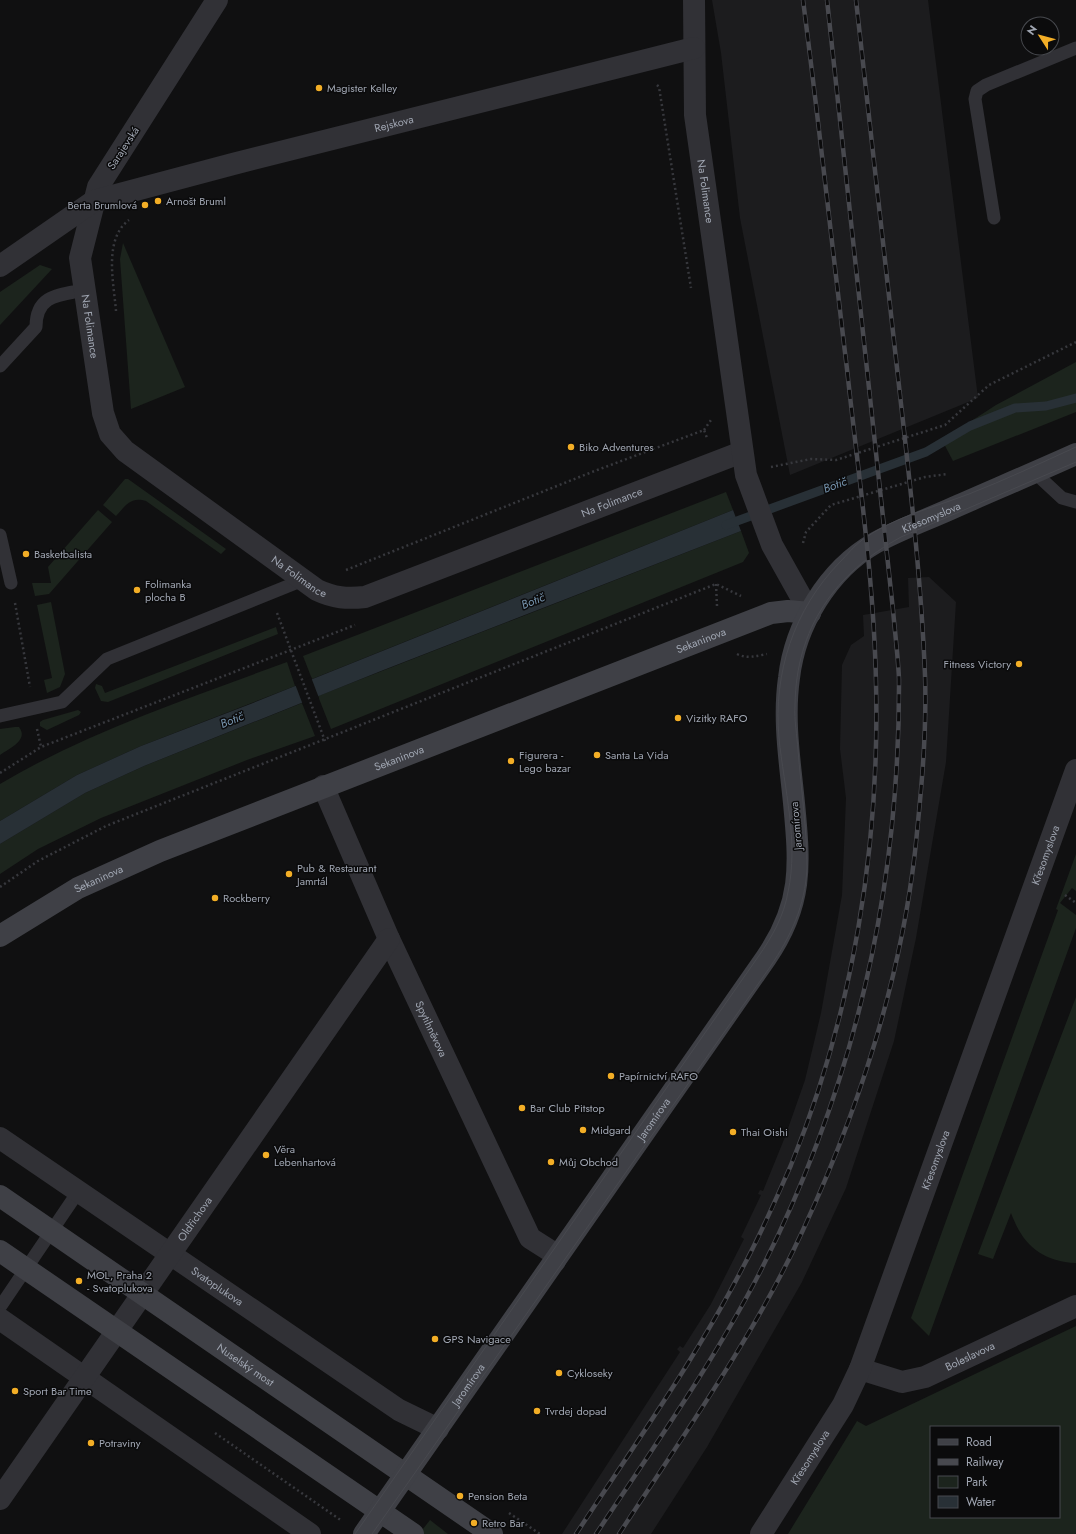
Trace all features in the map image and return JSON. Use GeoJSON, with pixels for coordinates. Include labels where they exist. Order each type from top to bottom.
{"type":"FeatureCollection","features":[{"type":"Feature","properties":{"kind":"main road","name":"Křesomyslova"},"geometry":{"type":"LineString","coordinates":[[810,613],[823,592],[842,569],[875,543],[1076,454]]}},
{"type":"Feature","properties":{"kind":"main road","name":"Sekaninova"},"geometry":{"type":"LineString","coordinates":[[0,936],[78,888],[160,851],[323,786],[771,613],[788,611],[810,613]]}},
{"type":"Feature","properties":{"kind":"main road","name":"Jaromírova"},"geometry":{"type":"LineString","coordinates":[[364,1534],[776,944],[790,915],[798,884],[799,853],[787,724],[787,693],[792,661],[801,632],[810,613]]}},
{"type":"Feature","properties":{"kind":"main road","name":"Nuselský most"},"geometry":{"type":"LineString","coordinates":[[0,1196],[492,1534]]}},
{"type":"Feature","properties":{"kind":"main road"},"geometry":{"type":"LineString","coordinates":[[0,1251],[412,1534]]}},
{"type":"Feature","properties":{"kind":"street","name":"Sarajevská"},"geometry":{"type":"LineString","coordinates":[[94,201],[98,187],[217,0]]}},
{"type":"Feature","properties":{"kind":"street","name":"Na Folimance"},"geometry":{"type":"LineString","coordinates":[[694,0],[695,115],[746,475],[772,545],[810,613]]}},
{"type":"Feature","properties":{"kind":"street","name":"Rejskova"},"geometry":{"type":"LineString","coordinates":[[94,201],[241,162],[694,48]]}},
{"type":"Feature","properties":{"kind":"street"},"geometry":{"type":"LineString","coordinates":[[0,266],[94,201]]}},
{"type":"Feature","properties":{"kind":"street","name":"Na Folimance"},"geometry":{"type":"LineString","coordinates":[[94,201],[80,258],[103,413],[110,434],[125,451],[303,580],[330,596],[340,598],[365,597],[742,452]]}},
{"type":"Feature","properties":{"kind":"street","name":"Křesomyslova"},"geometry":{"type":"LineString","coordinates":[[761,1534],[843,1405],[860,1369],[1076,770]]}},
{"type":"Feature","properties":{"kind":"street","name":"Spytihněvova"},"geometry":{"type":"LineString","coordinates":[[323,786],[388,939],[530,1238],[552,1252],[555,1261]]}},
{"type":"Feature","properties":{"kind":"street","name":"Oldřichova"},"geometry":{"type":"LineString","coordinates":[[0,1499],[388,939]]}},
{"type":"Feature","properties":{"kind":"street","name":"Svatoplukova"},"geometry":{"type":"LineString","coordinates":[[0,1139],[399,1410],[438,1429]]}},
{"type":"Feature","properties":{"kind":"street","name":"Boleslavova"},"geometry":{"type":"LineString","coordinates":[[860,1369],[902,1382],[925,1377],[1076,1306]]}},
{"type":"Feature","properties":{"kind":"street"},"geometry":{"type":"LineString","coordinates":[[0,1319],[310,1534]]}},
{"type":"Feature","properties":{"kind":"lane"},"geometry":{"type":"LineString","coordinates":[[994,218],[975,99],[977,91],[986,85],[1076,48]]}},
{"type":"Feature","properties":{"kind":"lane"},"geometry":{"type":"LineString","coordinates":[[0,366],[36,327],[38,310],[48,299],[53,296],[85,290]]}},
{"type":"Feature","properties":{"kind":"lane"},"geometry":{"type":"LineString","coordinates":[[1034,472],[1062,498],[1076,502]]}},
{"type":"Feature","properties":{"kind":"lane"},"geometry":{"type":"LineString","coordinates":[[0,535],[11,583]]}},
{"type":"Feature","properties":{"kind":"lane"},"geometry":{"type":"LineString","coordinates":[[0,716],[62,702],[107,659],[303,580]]}},
{"type":"Feature","properties":{"kind":"lane"},"geometry":{"type":"LineString","coordinates":[[0,1307],[78,1192]]}},
{"type":"Feature","properties":{"kind":"path"},"geometry":{"type":"LineString","coordinates":[[654,83],[659,87],[692,292]]}},
{"type":"Feature","properties":{"kind":"path"},"geometry":{"type":"LineString","coordinates":[[117,316],[112,253],[119,232],[126,222],[135,216]]}},
{"type":"Feature","properties":{"kind":"path"},"geometry":{"type":"LineString","coordinates":[[746,475],[782,464],[804,460],[836,460],[945,425],[989,386],[1076,342]]}},
{"type":"Feature","properties":{"kind":"path"},"geometry":{"type":"LineString","coordinates":[[341,569],[347,570],[592,472],[704,430],[712,419]]}},
{"type":"Feature","properties":{"kind":"path"},"geometry":{"type":"LineString","coordinates":[[704,430],[716,461]]}},
{"type":"Feature","properties":{"kind":"path"},"geometry":{"type":"LineString","coordinates":[[803,543],[806,532],[831,505],[925,477],[947,474]]}},
{"type":"Feature","properties":{"kind":"path"},"geometry":{"type":"LineString","coordinates":[[11,583],[29,684]]}},
{"type":"Feature","properties":{"kind":"path"},"geometry":{"type":"LineString","coordinates":[[0,887],[38,861],[106,826],[325,741],[716,584]]}},
{"type":"Feature","properties":{"kind":"path"},"geometry":{"type":"LineString","coordinates":[[275,608],[325,741]]}},
{"type":"Feature","properties":{"kind":"path"},"geometry":{"type":"LineString","coordinates":[[1065,895],[1076,903]]}},
{"type":"Feature","properties":{"kind":"shaded area"},"geometry":{"type":"Polygon","coordinates":[[[712,0],[928,0],[978,398],[790,475],[740,218],[721,53],[712,0]]]}},
{"type":"Feature","properties":{"kind":"shaded area"},"geometry":{"type":"Polygon","coordinates":[[[929,577],[956,602],[946,762],[916,938],[894,1041],[846,1188],[802,1282],[707,1447],[651,1534],[562,1534],[680,1352],[677,1349],[680,1346],[683,1348],[711,1304],[744,1239],[741,1237],[761,1195],[758,1194],[760,1190],[763,1191],[785,1137],[805,1080],[821,1013],[842,895],[846,798],[840,749],[842,665],[851,645],[864,636],[863,615],[909,607],[908,578],[929,577]]]}},
{"type":"Feature","properties":{"kind":"green space"},"geometry":{"type":"Polygon","coordinates":[[[123,243],[185,387],[131,409],[120,259],[123,243]]]}},
{"type":"Feature","properties":{"kind":"green space"},"geometry":{"type":"Polygon","coordinates":[[[40,265],[52,269],[0,325],[0,292],[40,265]]]}},
{"type":"Feature","properties":{"kind":"green space"},"geometry":{"type":"Polygon","coordinates":[[[1076,362],[1076,412],[953,461],[942,440],[996,405],[1076,362]]]}},
{"type":"Feature","properties":{"kind":"green space"},"geometry":{"type":"Polygon","coordinates":[[[125,479],[128,479],[226,549],[221,554],[146,501],[132,501],[116,516],[103,505],[125,479]]]}},
{"type":"Feature","properties":{"kind":"green space"},"geometry":{"type":"Polygon","coordinates":[[[726,492],[733,510],[312,679],[303,656],[726,492]]]}},
{"type":"Feature","properties":{"kind":"green space"},"geometry":{"type":"Polygon","coordinates":[[[98,510],[112,522],[49,594],[35,596],[32,583],[51,583],[48,567],[98,510]]]}},
{"type":"Feature","properties":{"kind":"green space"},"geometry":{"type":"Polygon","coordinates":[[[741,531],[749,553],[743,562],[331,729],[318,696],[741,531]]]}},
{"type":"Feature","properties":{"kind":"green space"},"geometry":{"type":"Polygon","coordinates":[[[51,602],[65,674],[60,687],[47,693],[44,680],[52,678],[37,605],[51,602]]]}},
{"type":"Feature","properties":{"kind":"green space"},"geometry":{"type":"Polygon","coordinates":[[[276,627],[278,634],[108,702],[101,701],[95,688],[96,684],[102,686],[105,693],[276,627]]]}},
{"type":"Feature","properties":{"kind":"green space"},"geometry":{"type":"Polygon","coordinates":[[[287,662],[295,686],[141,746],[77,775],[0,821],[0,784],[34,765],[140,717],[287,662]]]}},
{"type":"Feature","properties":{"kind":"green space"},"geometry":{"type":"Polygon","coordinates":[[[302,703],[315,736],[247,760],[101,818],[38,849],[0,874],[0,844],[85,793],[144,766],[302,703]]]}},
{"type":"Feature","properties":{"kind":"green space"},"geometry":{"type":"Polygon","coordinates":[[[78,710],[81,712],[79,715],[47,730],[40,726],[40,722],[43,720],[78,710]]]}},
{"type":"Feature","properties":{"kind":"green space"},"geometry":{"type":"Polygon","coordinates":[[[19,727],[21,732],[22,736],[20,740],[0,755],[0,729],[19,727]]]}},
{"type":"Feature","properties":{"kind":"green space"},"geometry":{"type":"Polygon","coordinates":[[[1076,854],[1076,891],[1072,888],[1060,903],[1076,915],[1076,928],[929,1336],[911,1318],[1058,910],[1056,909],[1076,854]]]}},
{"type":"Feature","properties":{"kind":"green space"},"geometry":{"type":"Polygon","coordinates":[[[1076,997],[1076,1263],[1053,1259],[1043,1255],[1035,1249],[1021,1234],[1011,1213],[993,1259],[978,1254],[1076,997]]]}},
{"type":"Feature","properties":{"kind":"green space"},"geometry":{"type":"Polygon","coordinates":[[[1076,1326],[1076,1534],[788,1534],[857,1421],[866,1426],[1076,1326]]]}},
{"type":"Feature","properties":{"kind":"green space"},"geometry":{"type":"Polygon","coordinates":[[[430,1520],[448,1534],[419,1534],[430,1520]]]}},
{"type":"Feature","properties":{"kind":"water"},"geometry":{"type":"Polygon","coordinates":[[[733,510],[741,531],[381,671],[144,766],[85,793],[0,844],[0,821],[77,775],[141,746],[253,703],[733,510]]]}},
{"type":"Feature","properties":{"kind":"pier"},"geometry":{"type":"Polygon","coordinates":[[[311,677],[319,698],[303,705],[295,684],[311,677]]]}},
{"type":"Feature","properties":{"kind":"waterway","name":"Botič"},"geometry":{"type":"LineString","coordinates":[[726,525],[926,452],[970,426],[1015,408],[1046,406],[1076,398]]}},
{"type":"Feature","properties":{"kind":"tram line"},"geometry":{"type":"LineString","coordinates":[[355,1534],[758,957],[777,926],[784,909],[788,892],[792,854],[790,815],[779,738],[778,714],[780,690],[790,643],[810,600],[824,580],[840,562],[856,545],[874,532],[900,519],[996,483],[1076,447]]}},
{"type":"Feature","properties":{"kind":"tram line"},"geometry":{"type":"LineString","coordinates":[[372,1534],[770,967],[796,920],[806,882],[807,868],[805,824],[795,716],[797,677],[803,651],[812,627],[824,606],[839,586],[857,568],[878,551],[901,537],[1076,462]]}},
{"type":"Feature","properties":{"kind":"railway"},"geometry":{"type":"LineString","coordinates":[[576,1534],[663,1403],[705,1336],[756,1242],[791,1165],[813,1107],[831,1048],[846,989],[858,928],[867,867],[873,806],[876,744],[875,644],[865,526],[803,0]]}},
{"type":"Feature","properties":{"kind":"railway"},"geometry":{"type":"LineString","coordinates":[[596,1534],[682,1405],[723,1339],[760,1272],[793,1202],[822,1130],[846,1057],[866,984],[881,909],[891,833],[897,757],[899,670],[827,0]]}},
{"type":"Feature","properties":{"kind":"railway"},"geometry":{"type":"LineString","coordinates":[[619,1534],[717,1385],[763,1308],[803,1230],[842,1139],[859,1092],[887,997],[899,949],[908,901],[915,852],[924,742],[925,675],[923,638],[918,563],[856,0]]}},
{"type":"Feature","properties":{"kind":"place","name":"Magister Kelley"},"geometry":{"type":"Point","coordinates":[319,88]}},
{"type":"Feature","properties":{"kind":"place","name":"Arnošt Bruml"},"geometry":{"type":"Point","coordinates":[158,201]}},
{"type":"Feature","properties":{"kind":"place","name":"Berta Brumlová"},"geometry":{"type":"Point","coordinates":[145,205]}},
{"type":"Feature","properties":{"kind":"place","name":"Biko Adventures"},"geometry":{"type":"Point","coordinates":[571,447]}},
{"type":"Feature","properties":{"kind":"place","name":"Basketbalista"},"geometry":{"type":"Point","coordinates":[26,554]}},
{"type":"Feature","properties":{"kind":"place","name":"Folimanka plocha B"},"geometry":{"type":"Point","coordinates":[137,590]}},
{"type":"Feature","properties":{"kind":"place","name":"Fitness Victory"},"geometry":{"type":"Point","coordinates":[1019,664]}},
{"type":"Feature","properties":{"kind":"place","name":"Vizitky RAFO"},"geometry":{"type":"Point","coordinates":[678,718]}},
{"type":"Feature","properties":{"kind":"place","name":"Santa La Vida"},"geometry":{"type":"Point","coordinates":[597,755]}},
{"type":"Feature","properties":{"kind":"place","name":"Figurera - Lego bazar"},"geometry":{"type":"Point","coordinates":[511,761]}},
{"type":"Feature","properties":{"kind":"place","name":"Pub & Restaurant Jamrtál"},"geometry":{"type":"Point","coordinates":[289,874]}},
{"type":"Feature","properties":{"kind":"place","name":"Rockberry"},"geometry":{"type":"Point","coordinates":[215,898]}},
{"type":"Feature","properties":{"kind":"place","name":"Papírnictví RAFO"},"geometry":{"type":"Point","coordinates":[611,1076]}},
{"type":"Feature","properties":{"kind":"place","name":"Bar Club Pitstop"},"geometry":{"type":"Point","coordinates":[522,1108]}},
{"type":"Feature","properties":{"kind":"place","name":"Midgard"},"geometry":{"type":"Point","coordinates":[583,1130]}},
{"type":"Feature","properties":{"kind":"place","name":"Thai Oishi"},"geometry":{"type":"Point","coordinates":[733,1132]}},
{"type":"Feature","properties":{"kind":"place","name":"Věra Lebenhartová"},"geometry":{"type":"Point","coordinates":[266,1155]}},
{"type":"Feature","properties":{"kind":"place","name":"Můj Obchod"},"geometry":{"type":"Point","coordinates":[551,1162]}},
{"type":"Feature","properties":{"kind":"place","name":"MOL, Praha 2 - Svatoplukova"},"geometry":{"type":"Point","coordinates":[79,1281]}},
{"type":"Feature","properties":{"kind":"place","name":"GPS Navigace"},"geometry":{"type":"Point","coordinates":[435,1339]}},
{"type":"Feature","properties":{"kind":"place","name":"Cykloseky"},"geometry":{"type":"Point","coordinates":[559,1373]}},
{"type":"Feature","properties":{"kind":"place","name":"Sport Bar Time"},"geometry":{"type":"Point","coordinates":[15,1391]}},
{"type":"Feature","properties":{"kind":"place","name":"Tvrdej dopad"},"geometry":{"type":"Point","coordinates":[537,1411]}},
{"type":"Feature","properties":{"kind":"place","name":"Potraviny"},"geometry":{"type":"Point","coordinates":[91,1443]}},
{"type":"Feature","properties":{"kind":"place","name":"Pension Beta"},"geometry":{"type":"Point","coordinates":[460,1496]}},
{"type":"Feature","properties":{"kind":"place","name":"Retro Bar"},"geometry":{"type":"Point","coordinates":[474,1523]}}]}
